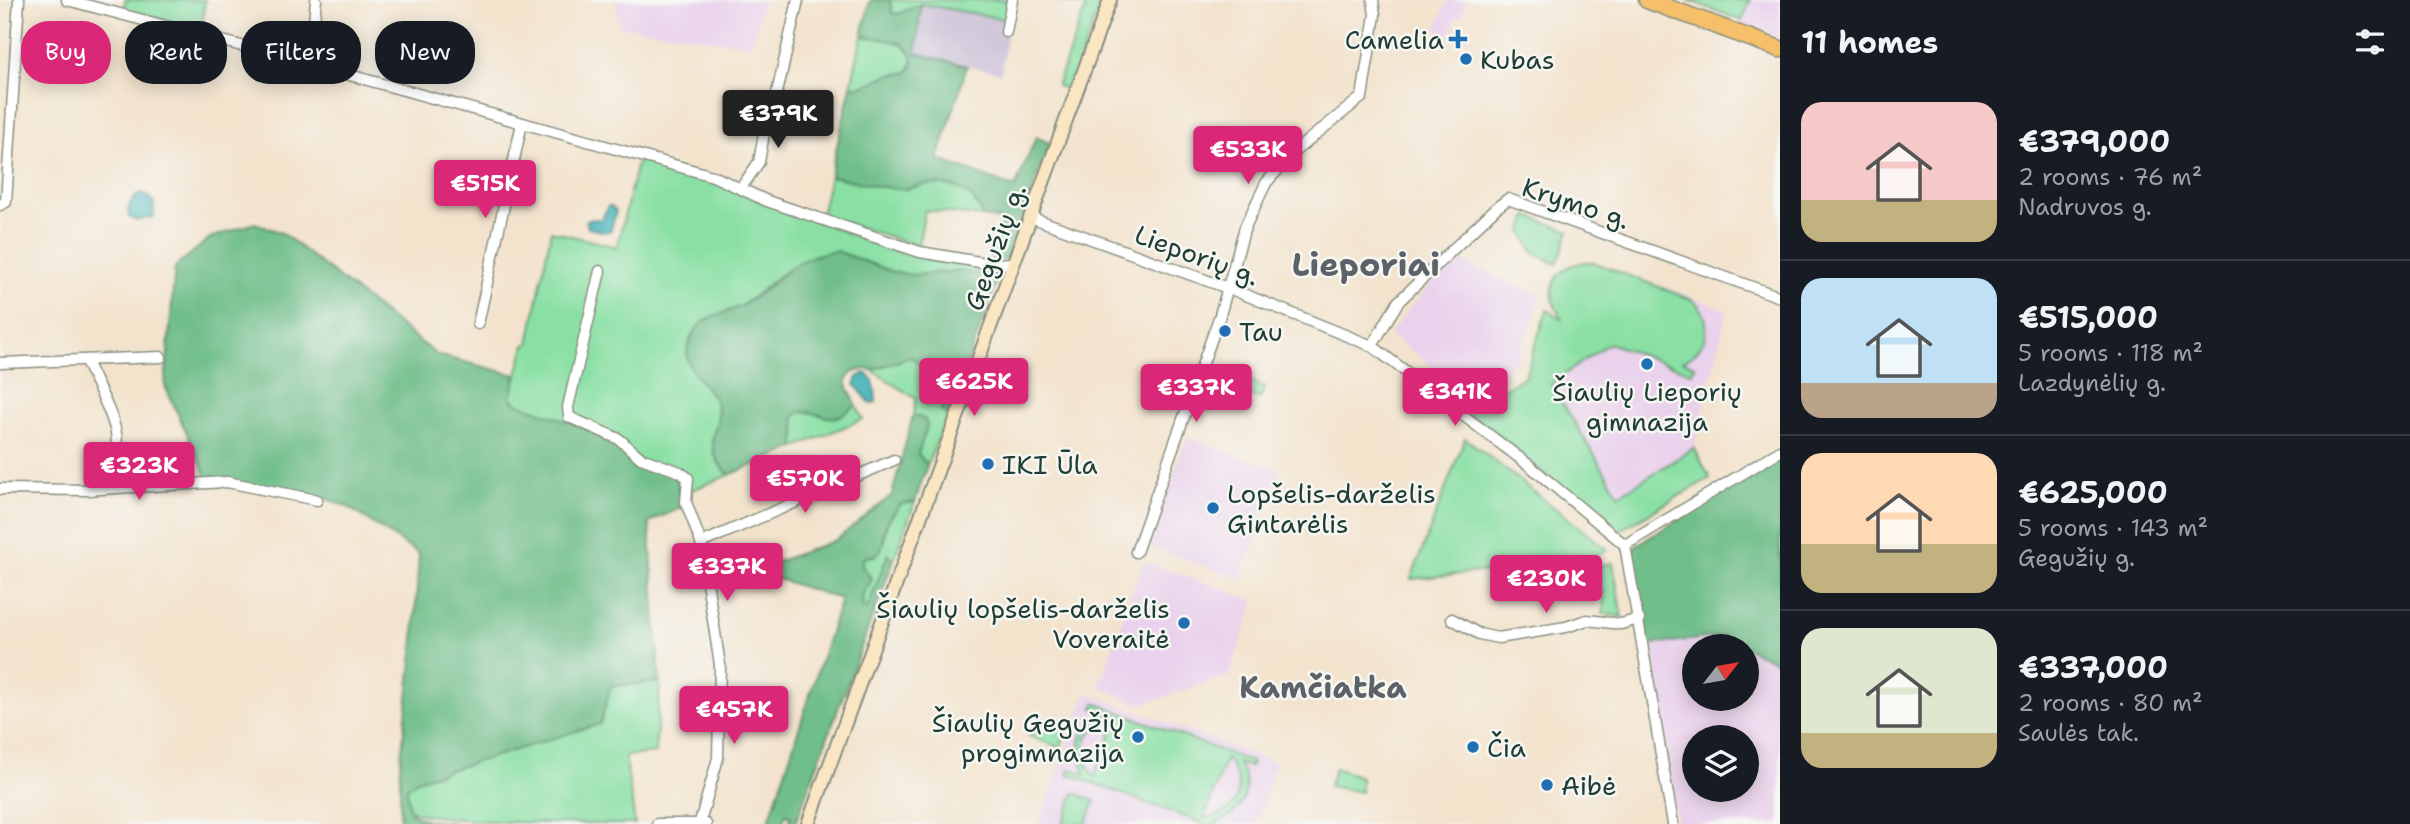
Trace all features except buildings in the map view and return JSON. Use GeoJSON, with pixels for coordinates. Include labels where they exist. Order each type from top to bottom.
{"type":"FeatureCollection","features":[{"type":"Feature","properties":{"kind":"highway"},"geometry":{"type":"LineString","coordinates":[[1647,0],[1780,49]]}},
{"type":"Feature","properties":{"kind":"main road","name":"Gegužių g."},"geometry":{"type":"LineString","coordinates":[[807,824],[1110,0]]}},
{"type":"Feature","properties":{"kind":"street"},"geometry":{"type":"LineString","coordinates":[[3,204],[19,0]]}},
{"type":"Feature","properties":{"kind":"street"},"geometry":{"type":"LineString","coordinates":[[67,0],[241,46]]}},
{"type":"Feature","properties":{"kind":"street"},"geometry":{"type":"LineString","coordinates":[[314,21],[316,0]]}},
{"type":"Feature","properties":{"kind":"street"},"geometry":{"type":"LineString","coordinates":[[741,188],[759,162],[766,122],[777,93],[798,0]]}},
{"type":"Feature","properties":{"kind":"street"},"geometry":{"type":"LineString","coordinates":[[1006,32],[1013,0]]}},
{"type":"Feature","properties":{"kind":"street"},"geometry":{"type":"LineString","coordinates":[[1136,552],[1220,315],[1245,227],[1266,183],[1295,151],[1362,97],[1374,15],[1373,0]]}},
{"type":"Feature","properties":{"kind":"street"},"geometry":{"type":"LineString","coordinates":[[361,78],[713,176],[767,201],[920,252],[992,264],[1014,263]]}},
{"type":"Feature","properties":{"kind":"street"},"geometry":{"type":"LineString","coordinates":[[478,324],[522,123]]}},
{"type":"Feature","properties":{"kind":"street","name":"Krymo g."},"geometry":{"type":"LineString","coordinates":[[1372,346],[1398,302],[1508,199],[1780,297]]}},
{"type":"Feature","properties":{"kind":"street","name":"Lieporių g."},"geometry":{"type":"LineString","coordinates":[[1030,217],[1227,288],[1372,346],[1530,466],[1625,545]]}},
{"type":"Feature","properties":{"kind":"street"},"geometry":{"type":"LineString","coordinates":[[600,271],[568,407],[569,418],[619,439],[641,458],[680,472],[688,478],[686,502],[701,543],[720,665],[718,758],[703,823],[657,824]]}},
{"type":"Feature","properties":{"kind":"street"},"geometry":{"type":"LineString","coordinates":[[0,363],[161,357]]}},
{"type":"Feature","properties":{"kind":"street"},"geometry":{"type":"LineString","coordinates":[[86,361],[116,431],[118,446],[112,462],[111,477],[114,488]]}},
{"type":"Feature","properties":{"kind":"street"},"geometry":{"type":"LineString","coordinates":[[1673,824],[1625,545],[1780,451]]}},
{"type":"Feature","properties":{"kind":"street"},"geometry":{"type":"LineString","coordinates":[[701,543],[894,460]]}},
{"type":"Feature","properties":{"kind":"street"},"geometry":{"type":"LineString","coordinates":[[0,489],[88,491],[227,482],[317,500]]}},
{"type":"Feature","properties":{"kind":"street"},"geometry":{"type":"LineString","coordinates":[[1452,619],[1479,634],[1498,638],[1566,627],[1587,620],[1621,624],[1639,619]]}},
{"type":"Feature","properties":{"kind":"shaded area"},"geometry":{"type":"Polygon","coordinates":[[[615,0],[763,0],[751,45],[619,26],[615,0]]]}},
{"type":"Feature","properties":{"kind":"shaded area"},"geometry":{"type":"Polygon","coordinates":[[[1447,0],[1466,0],[1450,35],[1436,30],[1447,0]]]}},
{"type":"Feature","properties":{"kind":"shaded area"},"geometry":{"type":"Polygon","coordinates":[[[1750,0],[1780,0],[1780,39],[1741,24],[1750,0]]]}},
{"type":"Feature","properties":{"kind":"shaded area"},"geometry":{"type":"Polygon","coordinates":[[[921,4],[1009,20],[1001,73],[916,54],[921,4]]]}},
{"type":"Feature","properties":{"kind":"shaded area"},"geometry":{"type":"Polygon","coordinates":[[[1452,257],[1541,296],[1517,360],[1473,397],[1389,334],[1452,257]]]}},
{"type":"Feature","properties":{"kind":"shaded area","name":"Šiaulių Lieporių gimnazija"},"geometry":{"type":"Polygon","coordinates":[[[1593,262],[1727,310],[1694,448],[1620,495],[1551,384],[1608,343],[1557,312],[1552,303],[1555,281],[1561,273],[1576,263],[1593,262]]]}},
{"type":"Feature","properties":{"kind":"shaded area","name":"Lopšelis-darželis Gintarėlis"},"geometry":{"type":"Polygon","coordinates":[[[1187,437],[1279,470],[1240,579],[1148,546],[1187,437]]]}},
{"type":"Feature","properties":{"kind":"shaded area","name":"Šiaulių lopšelis-darželis Voveraitė"},"geometry":{"type":"Polygon","coordinates":[[[1143,561],[1255,601],[1229,676],[1139,705],[1099,686],[1143,561]]]}},
{"type":"Feature","properties":{"kind":"shaded area"},"geometry":{"type":"Polygon","coordinates":[[[1682,641],[1682,711],[1759,711],[1759,653],[1780,663],[1780,824],[1677,824],[1653,645],[1682,641]]]}},
{"type":"Feature","properties":{"kind":"shaded area","name":"Šiaulių Gegužių progimnazija"},"geometry":{"type":"Polygon","coordinates":[[[1087,693],[1276,763],[1256,824],[1039,824],[1087,693]]]}},
{"type":"Feature","properties":{"kind":"green space"},"geometry":{"type":"Polygon","coordinates":[[[125,0],[205,0],[202,21],[164,21],[124,10],[125,0]]]}},
{"type":"Feature","properties":{"kind":"green space"},"geometry":{"type":"Polygon","coordinates":[[[870,0],[890,0],[892,13],[898,14],[921,4],[916,53],[967,66],[938,159],[1015,188],[1036,137],[1050,143],[1006,259],[990,261],[1003,220],[983,217],[975,201],[962,190],[937,184],[891,188],[830,176],[851,86],[866,85],[888,75],[905,73],[913,65],[911,53],[901,44],[862,36],[870,0]]]}},
{"type":"Feature","properties":{"kind":"green space"},"geometry":{"type":"Polygon","coordinates":[[[890,0],[1012,0],[1009,20],[921,4],[898,14],[892,13],[890,0]]]}},
{"type":"Feature","properties":{"kind":"green space"},"geometry":{"type":"Polygon","coordinates":[[[1053,0],[1102,0],[1069,90],[1057,86],[1086,6],[1053,0]]]}},
{"type":"Feature","properties":{"kind":"green space"},"geometry":{"type":"Polygon","coordinates":[[[1688,0],[1750,0],[1742,21],[1688,0]]]}},
{"type":"Feature","properties":{"kind":"green space"},"geometry":{"type":"Polygon","coordinates":[[[862,36],[891,41],[904,47],[913,58],[909,71],[851,86],[862,36]]]}},
{"type":"Feature","properties":{"kind":"green space"},"geometry":{"type":"Polygon","coordinates":[[[638,159],[703,177],[881,246],[914,256],[987,268],[979,274],[956,271],[914,275],[893,272],[836,251],[788,269],[741,306],[710,318],[699,326],[689,344],[693,371],[716,400],[718,420],[712,439],[719,464],[729,475],[680,495],[675,474],[645,465],[613,441],[580,426],[519,405],[511,397],[525,345],[529,344],[551,231],[617,247],[638,159]]]}},
{"type":"Feature","properties":{"kind":"green space"},"geometry":{"type":"Polygon","coordinates":[[[830,176],[891,188],[907,189],[927,184],[954,187],[975,201],[983,217],[925,210],[918,246],[821,215],[830,176]]]}},
{"type":"Feature","properties":{"kind":"green space"},"geometry":{"type":"Polygon","coordinates":[[[1528,216],[1569,231],[1557,264],[1534,253],[1522,231],[1528,216]]]}},
{"type":"Feature","properties":{"kind":"green space"},"geometry":{"type":"Polygon","coordinates":[[[255,223],[282,233],[437,355],[516,375],[511,397],[514,402],[580,426],[613,441],[645,465],[676,474],[681,508],[649,522],[660,682],[611,686],[600,724],[417,780],[407,788],[409,807],[415,815],[426,820],[458,824],[400,824],[400,767],[413,653],[419,554],[348,507],[320,496],[208,479],[165,386],[175,267],[210,238],[255,223]]]}},
{"type":"Feature","properties":{"kind":"green space"},"geometry":{"type":"Polygon","coordinates":[[[836,251],[893,272],[914,275],[956,271],[979,274],[987,268],[1001,270],[948,415],[941,410],[946,397],[942,389],[910,357],[872,370],[853,372],[846,383],[856,405],[836,417],[799,413],[794,417],[794,448],[729,475],[713,450],[718,417],[717,404],[689,365],[687,349],[692,337],[702,323],[754,298],[793,266],[819,254],[836,251]]]}},
{"type":"Feature","properties":{"kind":"green space"},"geometry":{"type":"Polygon","coordinates":[[[1593,262],[1693,300],[1700,308],[1706,324],[1703,341],[1692,356],[1683,361],[1695,366],[1692,373],[1609,343],[1551,384],[1619,495],[1694,448],[1710,478],[1617,532],[1466,412],[1525,376],[1547,310],[1563,320],[1553,298],[1556,279],[1570,266],[1593,262]]]}},
{"type":"Feature","properties":{"kind":"green space"},"geometry":{"type":"Polygon","coordinates":[[[910,357],[916,359],[925,374],[942,389],[946,397],[941,410],[948,415],[927,465],[918,454],[927,426],[925,419],[913,415],[916,399],[872,370],[910,357]]]}},
{"type":"Feature","properties":{"kind":"green space"},"geometry":{"type":"Polygon","coordinates":[[[1240,377],[1265,387],[1260,399],[1235,389],[1240,377]]]}},
{"type":"Feature","properties":{"kind":"green space"},"geometry":{"type":"Polygon","coordinates":[[[856,405],[863,419],[794,448],[794,417],[799,413],[836,417],[856,405]]]}},
{"type":"Feature","properties":{"kind":"green space"},"geometry":{"type":"Polygon","coordinates":[[[913,415],[925,420],[927,426],[918,454],[927,465],[915,502],[901,504],[887,523],[881,550],[862,560],[862,566],[872,579],[863,594],[862,606],[867,609],[888,554],[893,562],[795,824],[789,824],[791,816],[786,814],[782,824],[768,824],[841,599],[752,571],[836,540],[892,495],[913,415]]]}},
{"type":"Feature","properties":{"kind":"green space"},"geometry":{"type":"Polygon","coordinates":[[[1465,438],[1607,549],[1592,560],[1411,579],[1465,438]]]}},
{"type":"Feature","properties":{"kind":"green space"},"geometry":{"type":"Polygon","coordinates":[[[1780,458],[1780,658],[1775,661],[1759,653],[1759,634],[1682,634],[1682,641],[1648,645],[1632,554],[1637,545],[1780,458]]]}},
{"type":"Feature","properties":{"kind":"green space"},"geometry":{"type":"Polygon","coordinates":[[[915,502],[893,562],[892,559],[867,610],[862,606],[863,594],[872,579],[862,566],[862,560],[875,556],[884,541],[887,523],[901,503],[915,502]]]}},
{"type":"Feature","properties":{"kind":"green space"},"geometry":{"type":"Polygon","coordinates":[[[1613,563],[1622,617],[1603,614],[1604,593],[1582,581],[1580,569],[1613,563]]]}},
{"type":"Feature","properties":{"kind":"green space"},"geometry":{"type":"Polygon","coordinates":[[[660,682],[655,753],[625,756],[635,824],[448,818],[409,809],[407,788],[417,780],[611,686],[660,682]]]}},
{"type":"Feature","properties":{"kind":"green space"},"geometry":{"type":"Polygon","coordinates":[[[1095,703],[1252,762],[1250,767],[1238,763],[1245,781],[1245,790],[1239,806],[1233,813],[1217,822],[1219,824],[1204,824],[1068,774],[1070,769],[1085,774],[1080,754],[1081,738],[1090,725],[1108,715],[1093,708],[1095,703]],[[1117,718],[1098,725],[1086,740],[1085,758],[1095,777],[1095,776],[1117,718]],[[1226,758],[1204,818],[1226,811],[1237,797],[1237,778],[1226,758]]]}},
{"type":"Feature","properties":{"kind":"green space"},"geometry":{"type":"Polygon","coordinates":[[[1037,719],[1067,730],[1060,748],[1029,736],[1037,719]]]}},
{"type":"Feature","properties":{"kind":"green space"},"geometry":{"type":"Polygon","coordinates":[[[1335,768],[1361,777],[1361,792],[1329,786],[1335,768]]]}},
{"type":"Feature","properties":{"kind":"green space"},"geometry":{"type":"Polygon","coordinates":[[[1074,793],[1095,801],[1086,824],[1063,824],[1074,793]]]}},
{"type":"Feature","properties":{"kind":"water"},"geometry":{"type":"Polygon","coordinates":[[[143,193],[154,202],[154,217],[136,221],[129,217],[129,206],[143,193]]]}},
{"type":"Feature","properties":{"kind":"water"},"geometry":{"type":"Polygon","coordinates":[[[608,206],[616,211],[611,230],[605,232],[588,228],[586,221],[601,219],[608,206]]]}},
{"type":"Feature","properties":{"kind":"water"},"geometry":{"type":"Polygon","coordinates":[[[865,373],[874,385],[876,402],[871,404],[855,385],[858,377],[865,373]]]}},
{"type":"Feature","properties":{"kind":"place","name":"Camelia"},"geometry":{"type":"Point","coordinates":[1458,39]}},
{"type":"Feature","properties":{"kind":"place","name":"Kubas"},"geometry":{"type":"Point","coordinates":[1466,59]}},
{"type":"Feature","properties":{"kind":"place","name":"Tau"},"geometry":{"type":"Point","coordinates":[1225,331]}},
{"type":"Feature","properties":{"kind":"place","name":"Šiaulių Lieporių gimnazija"},"geometry":{"type":"Point","coordinates":[1647,364]}},
{"type":"Feature","properties":{"kind":"place","name":"IKI Ūla"},"geometry":{"type":"Point","coordinates":[988,464]}},
{"type":"Feature","properties":{"kind":"place","name":"Lopšelis-darželis Gintarėlis"},"geometry":{"type":"Point","coordinates":[1213,508]}},
{"type":"Feature","properties":{"kind":"place","name":"Šiaulių lopšelis-darželis Voveraitė"},"geometry":{"type":"Point","coordinates":[1184,623]}},
{"type":"Feature","properties":{"kind":"place","name":"Šiaulių Gegužių progimnazija"},"geometry":{"type":"Point","coordinates":[1138,737]}},
{"type":"Feature","properties":{"kind":"place","name":"Čia"},"geometry":{"type":"Point","coordinates":[1473,747]}},
{"type":"Feature","properties":{"kind":"place","name":"Aibė"},"geometry":{"type":"Point","coordinates":[1547,785]}},
{"type":"Feature","properties":{"kind":"district","name":"Lieporiai"},"geometry":{"type":"Point","coordinates":[1366,264]}},
{"type":"Feature","properties":{"kind":"district","name":"Kamčiatka"},"geometry":{"type":"Point","coordinates":[1323,687]}}]}
